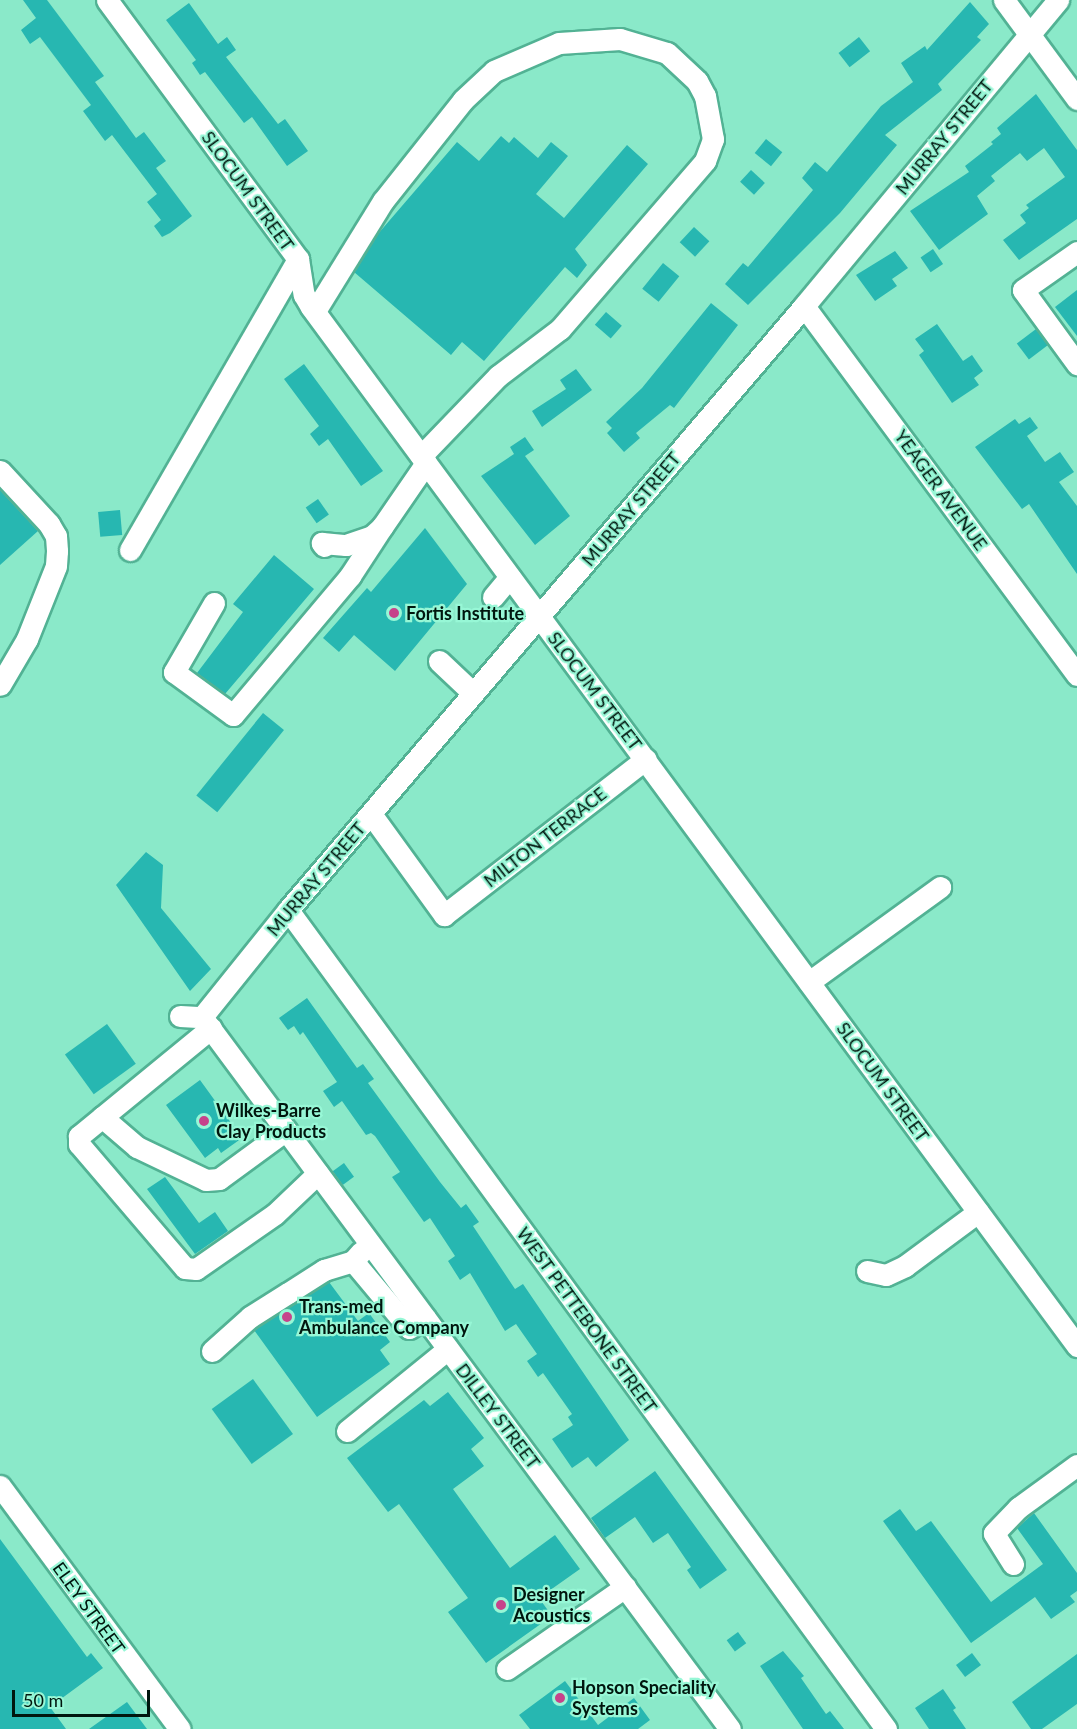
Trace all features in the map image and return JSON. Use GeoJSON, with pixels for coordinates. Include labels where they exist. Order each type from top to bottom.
{"type":"FeatureCollection","features":[{"type":"Feature","properties":{"kind":"street","name":"SLOCUM STREET"},"geometry":{"type":"LineString","coordinates":[[107,0],[298,259],[304,295],[315,311],[1077,1347]]}},
{"type":"Feature","properties":{"kind":"street"},"geometry":{"type":"LineString","coordinates":[[1004,0],[1077,99]]}},
{"type":"Feature","properties":{"kind":"street","name":"MURRAY STREET"},"geometry":{"type":"LineString","coordinates":[[318,1173],[275,1214],[196,1269],[185,1268],[79,1144],[79,1136],[207,1023],[233,966],[288,910],[371,814],[804,306],[1058,0]]}},
{"type":"Feature","properties":{"kind":"street"},"geometry":{"type":"LineString","coordinates":[[214,603],[174,672],[233,715],[350,576],[424,460],[498,376],[560,329],[705,161],[713,139],[705,96],[697,81],[667,52],[620,39],[559,43],[494,71],[463,100],[383,201],[315,311]]}},
{"type":"Feature","properties":{"kind":"street"},"geometry":{"type":"LineString","coordinates":[[1077,252],[1023,290],[1077,364]]}},
{"type":"Feature","properties":{"kind":"street"},"geometry":{"type":"LineString","coordinates":[[130,550],[298,259]]}},
{"type":"Feature","properties":{"kind":"street","name":"YEAGER AVENUE"},"geometry":{"type":"LineString","coordinates":[[804,306],[1077,675]]}},
{"type":"Feature","properties":{"kind":"street"},"geometry":{"type":"LineString","coordinates":[[0,471],[49,524],[56,537],[57,551],[56,566],[27,639],[0,685]]}},
{"type":"Feature","properties":{"kind":"street"},"geometry":{"type":"LineString","coordinates":[[324,546],[322,543],[346,545],[382,527]]}},
{"type":"Feature","properties":{"kind":"street"},"geometry":{"type":"LineString","coordinates":[[493,597],[510,577]]}},
{"type":"Feature","properties":{"kind":"street"},"geometry":{"type":"LineString","coordinates":[[440,661],[473,693]]}},
{"type":"Feature","properties":{"kind":"street","name":"MILTON TERRACE"},"geometry":{"type":"LineString","coordinates":[[371,814],[444,915],[646,759]]}},
{"type":"Feature","properties":{"kind":"street"},"geometry":{"type":"LineString","coordinates":[[809,982],[940,887]]}},
{"type":"Feature","properties":{"kind":"street","name":"WEST PETTEBONE STREET"},"geometry":{"type":"LineString","coordinates":[[288,910],[886,1729]]}},
{"type":"Feature","properties":{"kind":"street"},"geometry":{"type":"LineString","coordinates":[[180,1016],[207,1023]]}},
{"type":"Feature","properties":{"kind":"street","name":"DILLEY STREET"},"geometry":{"type":"LineString","coordinates":[[207,1023],[730,1729]]}},
{"type":"Feature","properties":{"kind":"street"},"geometry":{"type":"LineString","coordinates":[[102,1117],[137,1147],[206,1180],[219,1179],[286,1130]]}},
{"type":"Feature","properties":{"kind":"street"},"geometry":{"type":"LineString","coordinates":[[867,1271],[886,1275],[905,1266],[978,1212]]}},
{"type":"Feature","properties":{"kind":"street"},"geometry":{"type":"LineString","coordinates":[[212,1351],[269,1305],[324,1270],[353,1261],[369,1242]]}},
{"type":"Feature","properties":{"kind":"street"},"geometry":{"type":"LineString","coordinates":[[353,1261],[409,1328],[425,1318]]}},
{"type":"Feature","properties":{"kind":"street"},"geometry":{"type":"LineString","coordinates":[[347,1431],[448,1349]]}},
{"type":"Feature","properties":{"kind":"street"},"geometry":{"type":"LineString","coordinates":[[1013,1564],[994,1533],[1018,1508],[1077,1465]]}},
{"type":"Feature","properties":{"kind":"street","name":"ELEY STREET"},"geometry":{"type":"LineString","coordinates":[[0,1486],[180,1729]]}},
{"type":"Feature","properties":{"kind":"street"},"geometry":{"type":"LineString","coordinates":[[507,1669],[625,1587]]}},
{"type":"Feature","properties":{"kind":"building"},"geometry":{"type":"Polygon","coordinates":[[[23,0],[47,0],[104,76],[95,82],[136,138],[144,132],[166,161],[156,168],[192,216],[170,233],[162,237],[154,226],[161,220],[147,202],[157,194],[112,135],[105,141],[83,111],[91,105],[40,37],[30,44],[21,30],[36,18],[23,0]]]}},
{"type":"Feature","properties":{"kind":"building"},"geometry":{"type":"Polygon","coordinates":[[[970,2],[989,24],[977,37],[981,40],[938,84],[942,90],[885,135],[897,145],[840,213],[748,305],[725,284],[743,263],[748,267],[813,190],[802,178],[815,162],[827,172],[881,106],[913,82],[901,63],[925,46],[927,50],[970,2]]]}},
{"type":"Feature","properties":{"kind":"building"},"geometry":{"type":"Polygon","coordinates":[[[189,3],[218,44],[227,37],[236,50],[226,57],[278,124],[285,119],[308,151],[287,166],[252,117],[244,123],[205,72],[200,75],[192,63],[196,60],[166,20],[189,3]]]}},
{"type":"Feature","properties":{"kind":"building"},"geometry":{"type":"Polygon","coordinates":[[[859,37],[870,51],[850,67],[839,53],[859,37]]]}},
{"type":"Feature","properties":{"kind":"building"},"geometry":{"type":"Polygon","coordinates":[[[1036,94],[1077,150],[1077,219],[1019,260],[1003,240],[1026,223],[1020,215],[1029,208],[1026,205],[1065,177],[1044,148],[1027,161],[1020,153],[991,176],[995,181],[977,196],[988,214],[939,250],[910,211],[969,172],[965,166],[993,144],[991,142],[1001,134],[997,128],[1036,94]]]}},
{"type":"Feature","properties":{"kind":"building"},"geometry":{"type":"Polygon","coordinates":[[[501,136],[509,143],[514,137],[538,158],[551,142],[568,156],[536,194],[564,218],[627,145],[648,164],[575,249],[587,265],[577,278],[565,267],[484,361],[462,342],[451,355],[354,272],[377,235],[457,142],[479,161],[501,136]]]}},
{"type":"Feature","properties":{"kind":"building"},"geometry":{"type":"Polygon","coordinates":[[[766,139],[782,152],[771,166],[755,153],[766,139]]]}},
{"type":"Feature","properties":{"kind":"building"},"geometry":{"type":"Polygon","coordinates":[[[751,170],[765,183],[754,195],[740,182],[751,170]]]}},
{"type":"Feature","properties":{"kind":"building"},"geometry":{"type":"Polygon","coordinates":[[[694,227],[709,241],[695,257],[680,242],[694,227]]]}},
{"type":"Feature","properties":{"kind":"building"},"geometry":{"type":"Polygon","coordinates":[[[933,249],[943,264],[931,272],[921,257],[933,249]]]}},
{"type":"Feature","properties":{"kind":"building"},"geometry":{"type":"Polygon","coordinates":[[[895,251],[908,268],[892,279],[897,286],[875,301],[856,275],[895,251]]]}},
{"type":"Feature","properties":{"kind":"building"},"geometry":{"type":"Polygon","coordinates":[[[663,263],[679,276],[659,302],[642,289],[663,263]]]}},
{"type":"Feature","properties":{"kind":"building"},"geometry":{"type":"Polygon","coordinates":[[[1077,290],[1077,336],[1055,307],[1077,290]]]}},
{"type":"Feature","properties":{"kind":"building"},"geometry":{"type":"Polygon","coordinates":[[[711,303],[738,325],[674,408],[670,405],[636,433],[640,438],[624,452],[607,433],[612,428],[606,422],[642,388],[711,303]]]}},
{"type":"Feature","properties":{"kind":"building"},"geometry":{"type":"Polygon","coordinates":[[[606,312],[622,326],[611,339],[595,325],[606,312]]]}},
{"type":"Feature","properties":{"kind":"building"},"geometry":{"type":"Polygon","coordinates":[[[937,324],[963,361],[972,355],[983,371],[974,378],[979,385],[952,403],[919,355],[924,351],[915,339],[937,324]]]}},
{"type":"Feature","properties":{"kind":"building"},"geometry":{"type":"Polygon","coordinates":[[[1036,329],[1048,345],[1029,359],[1017,343],[1036,329]]]}},
{"type":"Feature","properties":{"kind":"building"},"geometry":{"type":"Polygon","coordinates":[[[304,364],[383,471],[361,486],[328,439],[319,446],[310,434],[319,426],[284,379],[304,364]]]}},
{"type":"Feature","properties":{"kind":"building"},"geometry":{"type":"Polygon","coordinates":[[[576,369],[592,390],[542,427],[532,411],[566,389],[560,380],[576,369]]]}},
{"type":"Feature","properties":{"kind":"building"},"geometry":{"type":"Polygon","coordinates":[[[1030,417],[1038,428],[1027,436],[1045,462],[1060,452],[1074,472],[1059,482],[1077,506],[1077,574],[1029,504],[1022,509],[975,447],[1015,419],[1019,424],[1030,417]]]}},
{"type":"Feature","properties":{"kind":"building"},"geometry":{"type":"Polygon","coordinates":[[[525,437],[534,450],[525,456],[570,516],[535,545],[481,476],[514,454],[510,447],[525,437]]]}},
{"type":"Feature","properties":{"kind":"building"},"geometry":{"type":"Polygon","coordinates":[[[0,490],[38,531],[0,565],[0,490]]]}},
{"type":"Feature","properties":{"kind":"building"},"geometry":{"type":"Polygon","coordinates":[[[318,499],[329,515],[317,523],[306,508],[318,499]]]}},
{"type":"Feature","properties":{"kind":"building"},"geometry":{"type":"Polygon","coordinates":[[[120,510],[122,535],[100,537],[98,512],[120,510]]]}},
{"type":"Feature","properties":{"kind":"building","name":"Fortis Institute"},"geometry":{"type":"Polygon","coordinates":[[[425,528],[467,584],[395,671],[354,635],[339,652],[323,638],[367,588],[371,592],[425,528]]]}},
{"type":"Feature","properties":{"kind":"building"},"geometry":{"type":"Polygon","coordinates":[[[274,555],[314,589],[225,694],[197,673],[243,612],[233,604],[274,555]]]}},
{"type":"Feature","properties":{"kind":"building"},"geometry":{"type":"Polygon","coordinates":[[[263,713],[284,730],[217,812],[196,795],[263,713]]]}},
{"type":"Feature","properties":{"kind":"building"},"geometry":{"type":"Polygon","coordinates":[[[146,852],[163,865],[161,908],[211,969],[190,991],[116,885],[146,852]]]}},
{"type":"Feature","properties":{"kind":"building"},"geometry":{"type":"Polygon","coordinates":[[[307,998],[357,1068],[363,1064],[374,1079],[368,1083],[440,1182],[461,1208],[466,1204],[479,1222],[473,1226],[515,1289],[523,1284],[629,1440],[596,1467],[588,1457],[572,1468],[552,1439],[573,1425],[568,1417],[572,1414],[543,1373],[538,1377],[527,1361],[537,1354],[516,1324],[505,1331],[470,1273],[460,1280],[448,1261],[455,1256],[430,1218],[424,1222],[392,1177],[400,1172],[375,1136],[371,1133],[366,1135],[342,1101],[334,1107],[323,1091],[337,1082],[303,1032],[300,1035],[294,1026],[288,1030],[279,1018],[307,998]]]}},
{"type":"Feature","properties":{"kind":"building"},"geometry":{"type":"Polygon","coordinates":[[[107,1024],[136,1064],[94,1094],[65,1055],[107,1024]]]}},
{"type":"Feature","properties":{"kind":"building","name":"Wilkes-Barre Clay Products"},"geometry":{"type":"Polygon","coordinates":[[[200,1080],[242,1138],[221,1153],[218,1148],[205,1158],[166,1105],[200,1080]]]}},
{"type":"Feature","properties":{"kind":"building"},"geometry":{"type":"Polygon","coordinates":[[[344,1163],[354,1177],[343,1185],[333,1171],[344,1163]]]}},
{"type":"Feature","properties":{"kind":"building"},"geometry":{"type":"Polygon","coordinates":[[[165,1177],[199,1223],[215,1212],[228,1231],[195,1254],[147,1189],[165,1177]]]}},
{"type":"Feature","properties":{"kind":"building"},"geometry":{"type":"Polygon","coordinates":[[[329,1282],[358,1321],[369,1313],[390,1342],[380,1350],[390,1364],[317,1417],[254,1330],[329,1282]]]}},
{"type":"Feature","properties":{"kind":"building"},"geometry":{"type":"Polygon","coordinates":[[[253,1379],[293,1434],[252,1464],[212,1409],[253,1379]]]}},
{"type":"Feature","properties":{"kind":"building"},"geometry":{"type":"Polygon","coordinates":[[[448,1392],[484,1438],[471,1449],[484,1466],[453,1489],[510,1568],[555,1535],[580,1569],[539,1598],[552,1616],[486,1663],[448,1612],[468,1598],[399,1504],[388,1512],[347,1458],[424,1400],[430,1406],[448,1392]]]}},
{"type":"Feature","properties":{"kind":"building"},"geometry":{"type":"Polygon","coordinates":[[[655,1471],[727,1570],[700,1589],[687,1570],[691,1567],[668,1533],[653,1543],[635,1517],[605,1538],[591,1518],[655,1471]]]}},
{"type":"Feature","properties":{"kind":"building"},"geometry":{"type":"Polygon","coordinates":[[[900,1509],[916,1531],[931,1521],[991,1602],[1043,1564],[1017,1528],[1034,1513],[1077,1573],[1077,1591],[1070,1596],[1075,1602],[1051,1619],[1035,1597],[971,1643],[883,1521],[900,1509]]]}},
{"type":"Feature","properties":{"kind":"building"},"geometry":{"type":"Polygon","coordinates":[[[0,1539],[87,1657],[91,1653],[103,1668],[50,1707],[66,1729],[0,1729],[0,1539]]]}},
{"type":"Feature","properties":{"kind":"building"},"geometry":{"type":"Polygon","coordinates":[[[738,1632],[746,1643],[735,1652],[727,1640],[738,1632]]]}},
{"type":"Feature","properties":{"kind":"building"},"geometry":{"type":"Polygon","coordinates":[[[783,1651],[804,1676],[801,1678],[826,1714],[830,1711],[844,1729],[803,1729],[760,1666],[783,1651]]]}},
{"type":"Feature","properties":{"kind":"building"},"geometry":{"type":"Polygon","coordinates":[[[972,1653],[981,1665],[965,1677],[956,1665],[972,1653]]]}},
{"type":"Feature","properties":{"kind":"building"},"geometry":{"type":"Polygon","coordinates":[[[1077,1654],[1077,1704],[1042,1729],[1031,1729],[1012,1702],[1077,1654]]]}},
{"type":"Feature","properties":{"kind":"building","name":"Hopson Speciality Systems"},"geometry":{"type":"Polygon","coordinates":[[[565,1681],[598,1725],[634,1698],[650,1720],[638,1729],[530,1729],[519,1715],[565,1681]]]}},
{"type":"Feature","properties":{"kind":"building"},"geometry":{"type":"Polygon","coordinates":[[[943,1689],[966,1729],[929,1729],[915,1708],[943,1689]]]}},
{"type":"Feature","properties":{"kind":"building"},"geometry":{"type":"Polygon","coordinates":[[[127,1702],[147,1729],[89,1729],[127,1702]]]}},
{"type":"Feature","properties":{"kind":"place","name":"Fortis Institute"},"geometry":{"type":"Point","coordinates":[394,613]}},
{"type":"Feature","properties":{"kind":"place","name":"Wilkes-Barre Clay Products"},"geometry":{"type":"Point","coordinates":[204,1121]}},
{"type":"Feature","properties":{"kind":"place","name":"Trans-med Ambulance Company"},"geometry":{"type":"Point","coordinates":[287,1317]}},
{"type":"Feature","properties":{"kind":"place","name":"Designer Acoustics"},"geometry":{"type":"Point","coordinates":[501,1605]}},
{"type":"Feature","properties":{"kind":"place","name":"Hopson Speciality Systems"},"geometry":{"type":"Point","coordinates":[560,1698]}}]}
